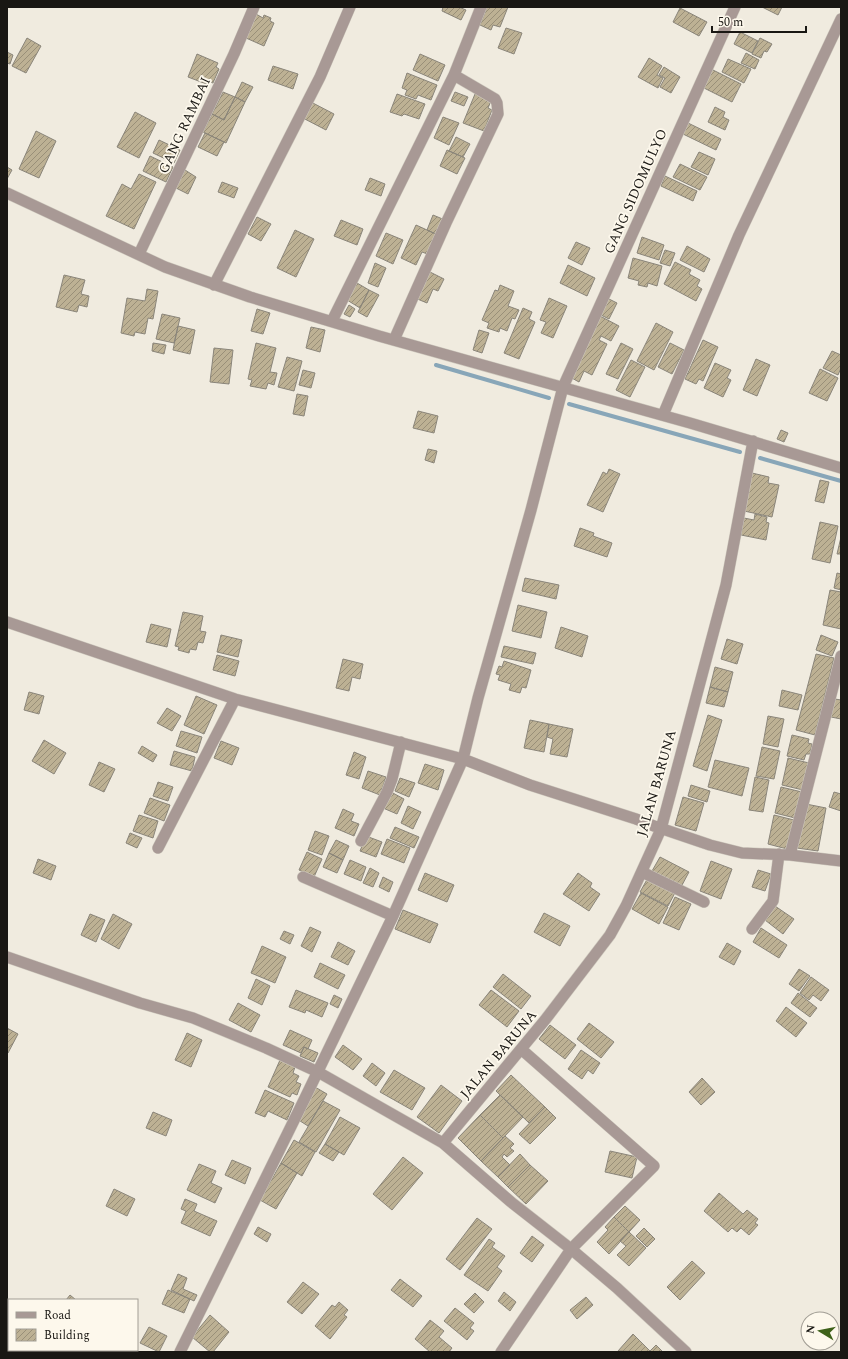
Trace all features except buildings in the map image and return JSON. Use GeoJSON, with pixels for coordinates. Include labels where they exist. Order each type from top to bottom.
{"type":"FeatureCollection","features":[{"type":"Feature","properties":{"kind":"street","name":"GANG RAMBAI"},"geometry":{"type":"LineString","coordinates":[[139,254],[234,54],[254,7]]}},
{"type":"Feature","properties":{"kind":"street"},"geometry":{"type":"LineString","coordinates":[[214,285],[320,77],[350,7]]}},
{"type":"Feature","properties":{"kind":"street"},"geometry":{"type":"LineString","coordinates":[[332,322],[454,75],[481,7]]}},
{"type":"Feature","properties":{"kind":"street","name":"GANG SIDOMULYO"},"geometry":{"type":"LineString","coordinates":[[180,1352],[393,916],[463,759],[478,698],[531,510],[563,387],[735,7]]}},
{"type":"Feature","properties":{"kind":"street"},"geometry":{"type":"LineString","coordinates":[[663,416],[739,235],[841,19]]}},
{"type":"Feature","properties":{"kind":"street"},"geometry":{"type":"LineString","coordinates":[[394,340],[446,223],[498,114],[495,99],[454,75]]}},
{"type":"Feature","properties":{"kind":"street"},"geometry":{"type":"LineString","coordinates":[[7,193],[165,267],[250,298],[753,441],[841,468]]}},
{"type":"Feature","properties":{"kind":"street","name":"JALAN BARUNA"},"geometry":{"type":"LineString","coordinates":[[443,1143],[563,997],[610,935],[619,921],[661,829],[726,584],[753,441]]}},
{"type":"Feature","properties":{"kind":"street"},"geometry":{"type":"LineString","coordinates":[[7,622],[235,699],[463,759],[530,785],[636,819],[710,845],[742,853],[785,855],[841,861]]}},
{"type":"Feature","properties":{"kind":"street"},"geometry":{"type":"LineString","coordinates":[[752,929],[773,901],[841,656]]}},
{"type":"Feature","properties":{"kind":"street"},"geometry":{"type":"LineString","coordinates":[[158,848],[235,699]]}},
{"type":"Feature","properties":{"kind":"street"},"geometry":{"type":"LineString","coordinates":[[361,841],[387,792],[392,779],[401,742]]}},
{"type":"Feature","properties":{"kind":"street"},"geometry":{"type":"LineString","coordinates":[[642,872],[704,902]]}},
{"type":"Feature","properties":{"kind":"street"},"geometry":{"type":"LineString","coordinates":[[303,877],[393,916]]}},
{"type":"Feature","properties":{"kind":"street"},"geometry":{"type":"LineString","coordinates":[[7,957],[140,1003],[193,1018],[266,1048],[318,1072],[443,1143],[511,1202],[571,1249],[617,1288],[686,1352]]}},
{"type":"Feature","properties":{"kind":"street"},"geometry":{"type":"LineString","coordinates":[[501,1352],[571,1249],[654,1166],[521,1049]]}},
{"type":"Feature","properties":{"kind":"waterway"},"geometry":{"type":"LineString","coordinates":[[436,365],[549,398]]}},
{"type":"Feature","properties":{"kind":"waterway"},"geometry":{"type":"LineString","coordinates":[[569,404],[740,452]]}},
{"type":"Feature","properties":{"kind":"waterway"},"geometry":{"type":"LineString","coordinates":[[760,458],[841,481]]}}]}
